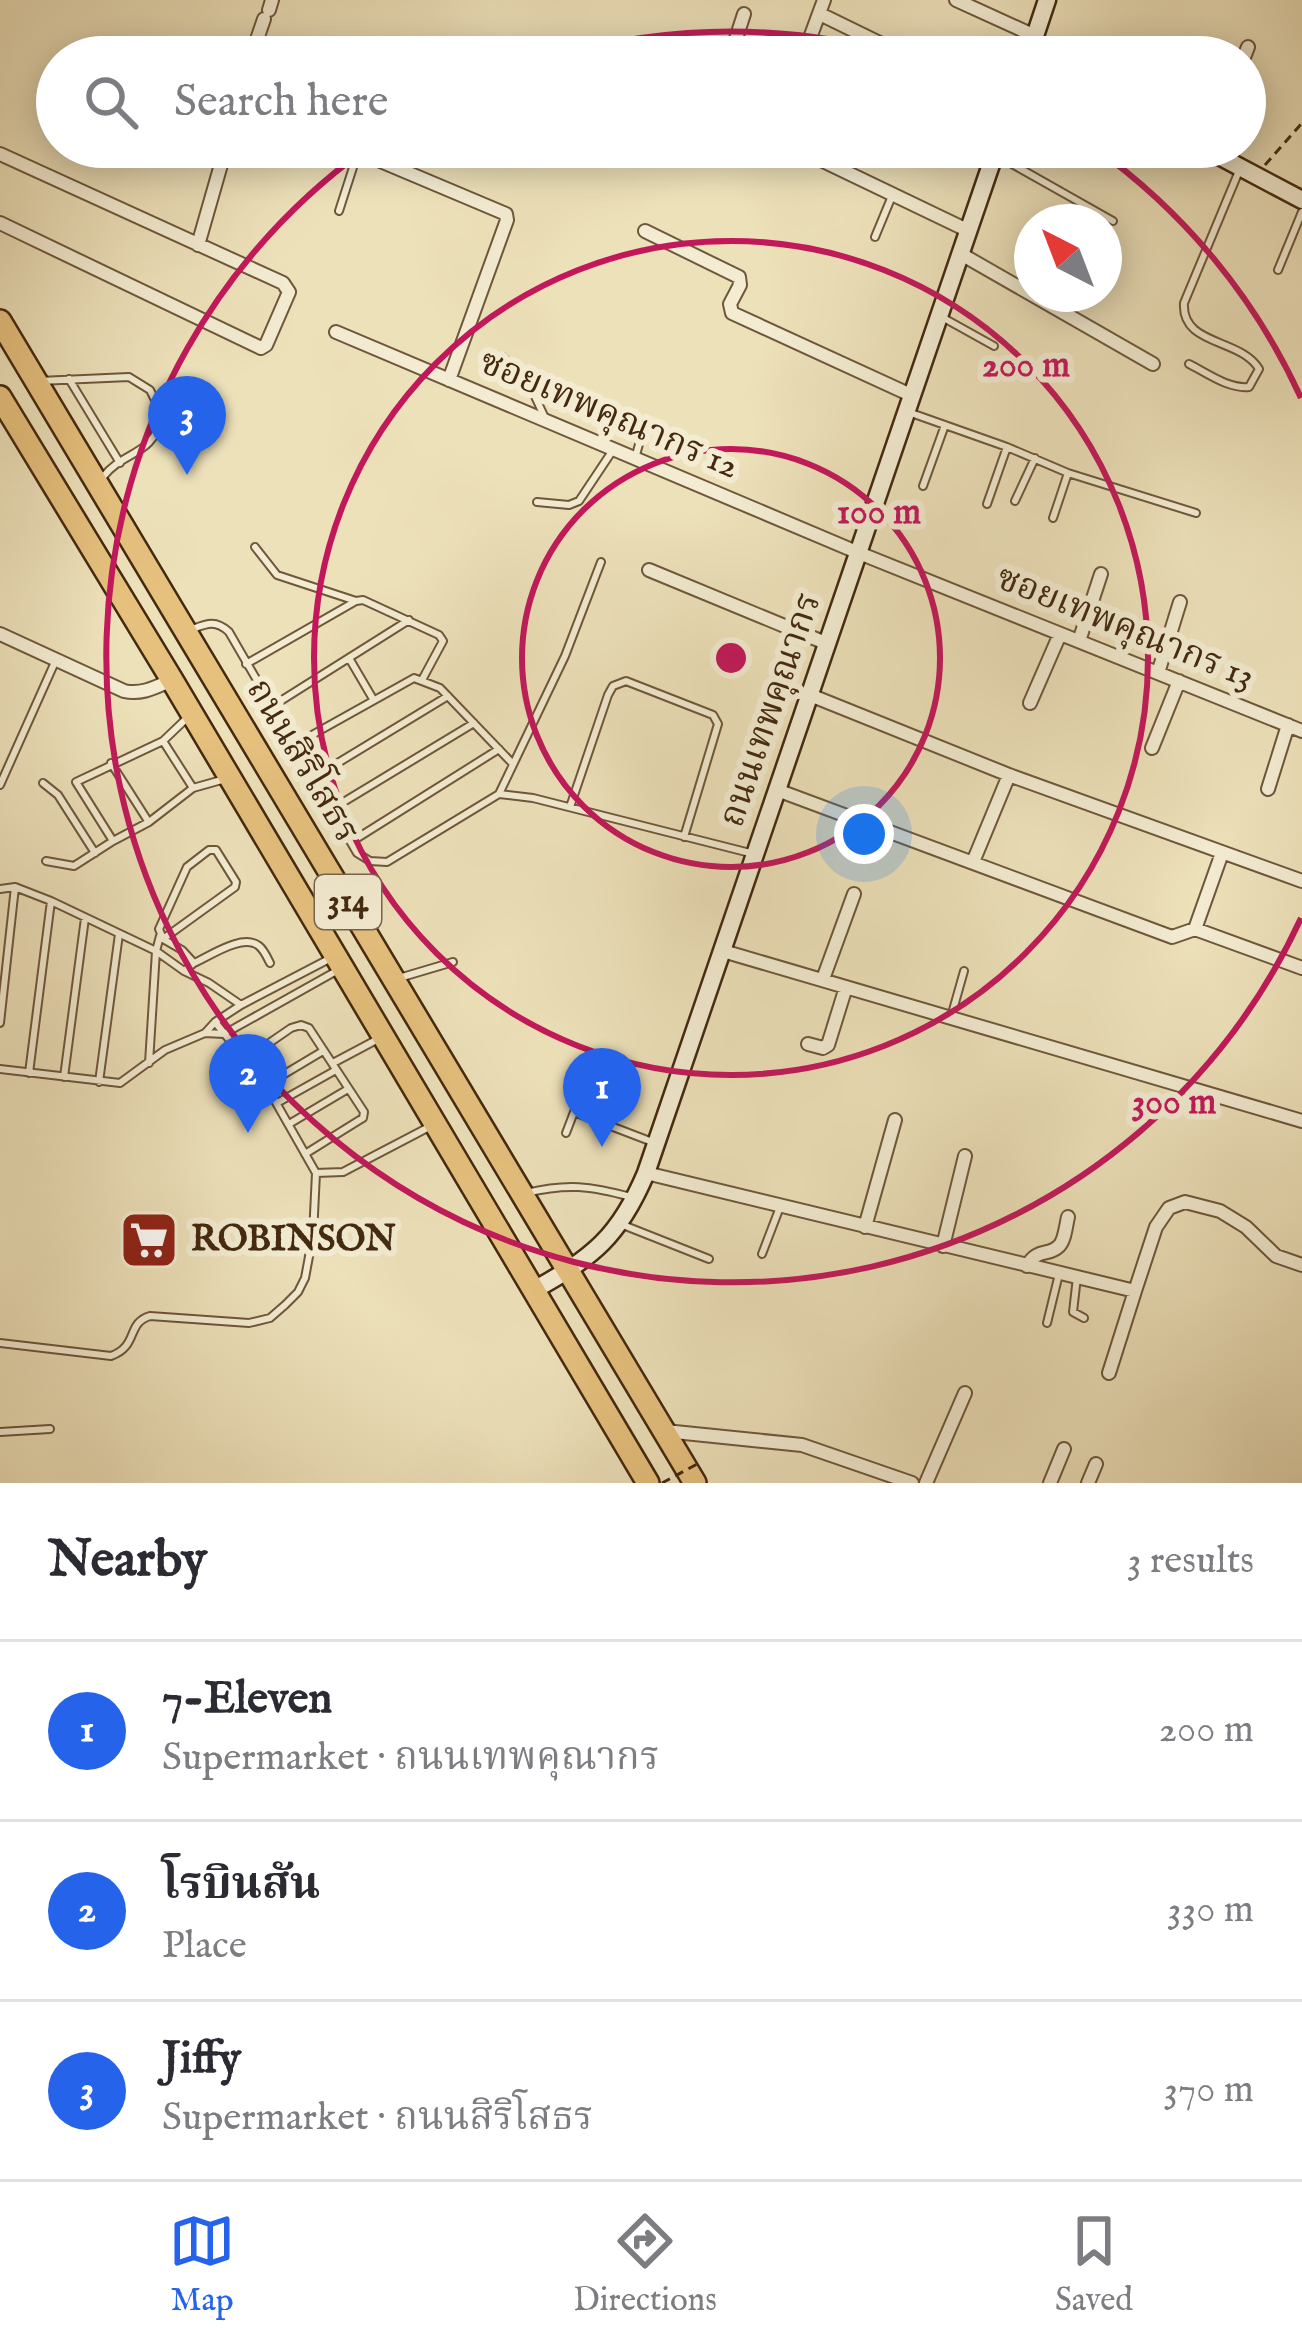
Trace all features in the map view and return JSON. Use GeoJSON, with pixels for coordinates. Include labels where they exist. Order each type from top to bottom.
{"type":"FeatureCollection","features":[{"type":"Feature","properties":{"kind":"highway","name":"ถนนสิริโสธร"},"geometry":{"type":"LineString","coordinates":[[0,321],[664,1431],[698,1472]]}},
{"type":"Feature","properties":{"kind":"highway","name":"ถนนสิริโสธร"},"geometry":{"type":"LineString","coordinates":[[0,397],[6,420],[172,680],[648,1483]]}},
{"type":"Feature","properties":{"kind":"main road"},"geometry":{"type":"LineString","coordinates":[[1035,36],[1047,0]]}},
{"type":"Feature","properties":{"kind":"main road","name":"ถนนเทพคุณากร"},"geometry":{"type":"LineString","coordinates":[[534,1291],[605,1243],[646,1173],[969,231],[986,168]]}},
{"type":"Feature","properties":{"kind":"main road"},"geometry":{"type":"LineString","coordinates":[[1241,168],[1302,200]]}},
{"type":"Feature","properties":{"kind":"street"},"geometry":{"type":"LineString","coordinates":[[956,0],[1035,36]]}},
{"type":"Feature","properties":{"kind":"street"},"geometry":{"type":"LineString","coordinates":[[811,36],[822,7],[872,36]]}},
{"type":"Feature","properties":{"kind":"street"},"geometry":{"type":"LineString","coordinates":[[737,36],[744,14]]}},
{"type":"Feature","properties":{"kind":"street"},"geometry":{"type":"LineString","coordinates":[[0,154],[288,287],[289,292],[266,345],[256,346],[0,224]]}},
{"type":"Feature","properties":{"kind":"street"},"geometry":{"type":"LineString","coordinates":[[198,245],[220,168]]}},
{"type":"Feature","properties":{"kind":"street"},"geometry":{"type":"LineString","coordinates":[[398,168],[506,214],[449,380]]}},
{"type":"Feature","properties":{"kind":"street"},"geometry":{"type":"LineString","coordinates":[[837,168],[969,231]]}},
{"type":"Feature","properties":{"kind":"street"},"geometry":{"type":"LineString","coordinates":[[645,231],[739,277],[730,304],[732,313],[910,404]]}},
{"type":"Feature","properties":{"kind":"street"},"geometry":{"type":"LineString","coordinates":[[961,254],[1153,364]]}},
{"type":"Feature","properties":{"kind":"street","name":"ซอยเทพคุณากร 12"},"geometry":{"type":"LineString","coordinates":[[336,332],[859,553]]}},
{"type":"Feature","properties":{"kind":"street","name":"ซอยเทพคุณากร 13"},"geometry":{"type":"LineString","coordinates":[[859,553],[1295,728]]}},
{"type":"Feature","properties":{"kind":"street"},"geometry":{"type":"LineString","coordinates":[[649,570],[828,644]]}},
{"type":"Feature","properties":{"kind":"street"},"geometry":{"type":"LineString","coordinates":[[1079,641],[1101,574]]}},
{"type":"Feature","properties":{"kind":"street"},"geometry":{"type":"LineString","coordinates":[[1158,673],[1180,602]]}},
{"type":"Feature","properties":{"kind":"street"},"geometry":{"type":"LineString","coordinates":[[0,634],[124,691],[135,693],[172,680]]}},
{"type":"Feature","properties":{"kind":"street"},"geometry":{"type":"LineString","coordinates":[[1030,703],[1060,634]]}},
{"type":"Feature","properties":{"kind":"street"},"geometry":{"type":"LineString","coordinates":[[1152,748],[1179,681]]}},
{"type":"Feature","properties":{"kind":"street"},"geometry":{"type":"LineString","coordinates":[[810,695],[1009,775],[1302,881]]}},
{"type":"Feature","properties":{"kind":"street"},"geometry":{"type":"LineString","coordinates":[[1268,789],[1295,728]]}},
{"type":"Feature","properties":{"kind":"street"},"geometry":{"type":"LineString","coordinates":[[973,862],[1009,775]]}},
{"type":"Feature","properties":{"kind":"street"},"geometry":{"type":"LineString","coordinates":[[778,790],[1172,937],[1195,929],[1302,968]]}},
{"type":"Feature","properties":{"kind":"street"},"geometry":{"type":"LineString","coordinates":[[1195,929],[1222,853]]}},
{"type":"Feature","properties":{"kind":"street"},"geometry":{"type":"LineString","coordinates":[[823,979],[854,894]]}},
{"type":"Feature","properties":{"kind":"street"},"geometry":{"type":"LineString","coordinates":[[723,951],[1302,1120]]}},
{"type":"Feature","properties":{"kind":"street"},"geometry":{"type":"LineString","coordinates":[[808,1043],[828,1045],[846,987]]}},
{"type":"Feature","properties":{"kind":"street"},"geometry":{"type":"LineString","coordinates":[[865,1227],[895,1120]]}},
{"type":"Feature","properties":{"kind":"street"},"geometry":{"type":"LineString","coordinates":[[944,1246],[965,1156]]}},
{"type":"Feature","properties":{"kind":"street"},"geometry":{"type":"LineString","coordinates":[[646,1173],[1135,1291]]}},
{"type":"Feature","properties":{"kind":"street"},"geometry":{"type":"LineString","coordinates":[[1109,1373],[1156,1227],[1168,1208],[1185,1202],[1220,1210],[1276,1256],[1302,1265]]}},
{"type":"Feature","properties":{"kind":"street"},"geometry":{"type":"LineString","coordinates":[[1027,1266],[1040,1252],[1057,1248],[1068,1217]]}},
{"type":"Feature","properties":{"kind":"street"},"geometry":{"type":"LineString","coordinates":[[926,1483],[965,1393]]}},
{"type":"Feature","properties":{"kind":"street"},"geometry":{"type":"LineString","coordinates":[[664,1431],[802,1445],[912,1483]]}},
{"type":"Feature","properties":{"kind":"street"},"geometry":{"type":"LineString","coordinates":[[1050,1483],[1064,1449]]}},
{"type":"Feature","properties":{"kind":"street"},"geometry":{"type":"LineString","coordinates":[[1088,1483],[1096,1464]]}},
{"type":"Feature","properties":{"kind":"lane"},"geometry":{"type":"LineString","coordinates":[[339,212],[349,168]]}},
{"type":"Feature","properties":{"kind":"lane"},"geometry":{"type":"LineString","coordinates":[[1022,168],[1084,204]]}},
{"type":"Feature","properties":{"kind":"lane"},"geometry":{"type":"LineString","coordinates":[[1189,364],[1243,388],[1249,387],[1258,369],[1252,359],[1190,328],[1183,316],[1184,303],[1248,172]]}},
{"type":"Feature","properties":{"kind":"lane"},"geometry":{"type":"LineString","coordinates":[[874,237],[893,195]]}},
{"type":"Feature","properties":{"kind":"lane"},"geometry":{"type":"LineString","coordinates":[[1278,270],[1302,212]]}},
{"type":"Feature","properties":{"kind":"lane"},"geometry":{"type":"LineString","coordinates":[[940,316],[994,346]]}},
{"type":"Feature","properties":{"kind":"lane"},"geometry":{"type":"LineString","coordinates":[[503,357],[541,403],[546,421]]}},
{"type":"Feature","properties":{"kind":"lane"},"geometry":{"type":"LineString","coordinates":[[36,381],[130,376],[150,390],[163,416],[158,434],[142,450],[109,468],[98,484]]}},
{"type":"Feature","properties":{"kind":"lane"},"geometry":{"type":"LineString","coordinates":[[69,379],[120,463]]}},
{"type":"Feature","properties":{"kind":"lane"},"geometry":{"type":"LineString","coordinates":[[910,404],[945,425],[1067,473],[1196,513]]}},
{"type":"Feature","properties":{"kind":"lane"},"geometry":{"type":"LineString","coordinates":[[620,424],[640,436],[635,458]]}},
{"type":"Feature","properties":{"kind":"lane"},"geometry":{"type":"LineString","coordinates":[[923,486],[945,425]]}},
{"type":"Feature","properties":{"kind":"lane"},"geometry":{"type":"LineString","coordinates":[[988,504],[1007,447]]}},
{"type":"Feature","properties":{"kind":"lane"},"geometry":{"type":"LineString","coordinates":[[537,502],[568,505],[579,501],[614,449]]}},
{"type":"Feature","properties":{"kind":"lane"},"geometry":{"type":"LineString","coordinates":[[1016,501],[1035,458]]}},
{"type":"Feature","properties":{"kind":"lane"},"geometry":{"type":"LineString","coordinates":[[1053,518],[1067,473]]}},
{"type":"Feature","properties":{"kind":"lane"},"geometry":{"type":"LineString","coordinates":[[255,547],[277,575],[372,603],[431,630],[443,641],[422,680]]}},
{"type":"Feature","properties":{"kind":"lane"},"geometry":{"type":"LineString","coordinates":[[186,632],[210,622],[229,632],[358,853],[370,861],[387,862],[499,794],[573,638],[601,562]]}},
{"type":"Feature","properties":{"kind":"lane"},"geometry":{"type":"LineString","coordinates":[[246,664],[356,601]]}},
{"type":"Feature","properties":{"kind":"lane"},"geometry":{"type":"LineString","coordinates":[[271,707],[410,620]]}},
{"type":"Feature","properties":{"kind":"lane"},"geometry":{"type":"LineString","coordinates":[[349,658],[374,699]]}},
{"type":"Feature","properties":{"kind":"lane"},"geometry":{"type":"LineString","coordinates":[[0,785],[56,660]]}},
{"type":"Feature","properties":{"kind":"lane"},"geometry":{"type":"LineString","coordinates":[[294,745],[414,678],[440,688],[514,764]]}},
{"type":"Feature","properties":{"kind":"lane"},"geometry":{"type":"LineString","coordinates":[[571,807],[608,695],[613,686],[626,681],[713,715],[718,724],[684,836]]}},
{"type":"Feature","properties":{"kind":"lane"},"geometry":{"type":"LineString","coordinates":[[313,778],[448,696]]}},
{"type":"Feature","properties":{"kind":"lane"},"geometry":{"type":"LineString","coordinates":[[113,842],[76,782],[163,740],[191,715]]}},
{"type":"Feature","properties":{"kind":"lane"},"geometry":{"type":"LineString","coordinates":[[332,809],[474,723]]}},
{"type":"Feature","properties":{"kind":"lane"},"geometry":{"type":"LineString","coordinates":[[163,740],[193,788]]}},
{"type":"Feature","properties":{"kind":"lane"},"geometry":{"type":"LineString","coordinates":[[351,842],[499,749]]}},
{"type":"Feature","properties":{"kind":"lane"},"geometry":{"type":"LineString","coordinates":[[111,763],[149,822]]}},
{"type":"Feature","properties":{"kind":"lane"},"geometry":{"type":"LineString","coordinates":[[46,861],[74,866],[149,822],[193,788],[229,778]]}},
{"type":"Feature","properties":{"kind":"lane"},"geometry":{"type":"LineString","coordinates":[[43,783],[58,795],[95,853]]}},
{"type":"Feature","properties":{"kind":"lane"},"geometry":{"type":"LineString","coordinates":[[499,794],[571,807],[756,855]]}},
{"type":"Feature","properties":{"kind":"lane"},"geometry":{"type":"LineString","coordinates":[[149,1063],[159,928],[187,868],[209,850],[216,850],[235,887],[161,937]]}},
{"type":"Feature","properties":{"kind":"lane"},"geometry":{"type":"LineString","coordinates":[[0,889],[15,887],[51,901],[156,952],[241,1005]]}},
{"type":"Feature","properties":{"kind":"lane"},"geometry":{"type":"LineString","coordinates":[[0,1023],[15,887]]}},
{"type":"Feature","properties":{"kind":"lane"},"geometry":{"type":"LineString","coordinates":[[29,1073],[51,901]]}},
{"type":"Feature","properties":{"kind":"lane"},"geometry":{"type":"LineString","coordinates":[[64,1077],[85,918]]}},
{"type":"Feature","properties":{"kind":"lane"},"geometry":{"type":"LineString","coordinates":[[99,1082],[119,934]]}},
{"type":"Feature","properties":{"kind":"lane"},"geometry":{"type":"LineString","coordinates":[[161,937],[194,963]]}},
{"type":"Feature","properties":{"kind":"lane"},"geometry":{"type":"LineString","coordinates":[[184,971],[242,942],[260,946],[271,963]]}},
{"type":"Feature","properties":{"kind":"lane"},"geometry":{"type":"LineString","coordinates":[[205,1034],[241,1005],[338,962]]}},
{"type":"Feature","properties":{"kind":"lane"},"geometry":{"type":"LineString","coordinates":[[0,1069],[120,1083],[166,1050],[205,1034],[224,1034],[338,962]]}},
{"type":"Feature","properties":{"kind":"lane"},"geometry":{"type":"LineString","coordinates":[[394,979],[453,962]]}},
{"type":"Feature","properties":{"kind":"lane"},"geometry":{"type":"LineString","coordinates":[[951,1017],[964,970]]}},
{"type":"Feature","properties":{"kind":"lane"},"geometry":{"type":"LineString","coordinates":[[0,1343],[111,1356],[129,1345],[142,1318],[249,1323],[270,1318],[298,1292],[313,1235],[316,1172],[266,1085],[215,1022]]}},
{"type":"Feature","properties":{"kind":"lane"},"geometry":{"type":"LineString","coordinates":[[247,1059],[301,1024],[309,1028],[364,1112],[363,1118],[305,1154]]}},
{"type":"Feature","properties":{"kind":"lane"},"geometry":{"type":"LineString","coordinates":[[277,1103],[383,1036]]}},
{"type":"Feature","properties":{"kind":"lane"},"geometry":{"type":"LineString","coordinates":[[266,1085],[323,1051]]}},
{"type":"Feature","properties":{"kind":"lane"},"geometry":{"type":"LineString","coordinates":[[566,1133],[592,1065]]}},
{"type":"Feature","properties":{"kind":"lane"},"geometry":{"type":"LineString","coordinates":[[289,1124],[348,1089]]}},
{"type":"Feature","properties":{"kind":"lane"},"geometry":{"type":"LineString","coordinates":[[574,1112],[657,1144]]}},
{"type":"Feature","properties":{"kind":"lane"},"geometry":{"type":"LineString","coordinates":[[316,1172],[343,1172],[435,1124]]}},
{"type":"Feature","properties":{"kind":"lane"},"geometry":{"type":"LineString","coordinates":[[523,1193],[574,1186],[635,1198]]}},
{"type":"Feature","properties":{"kind":"lane"},"geometry":{"type":"LineString","coordinates":[[762,1254],[780,1206]]}},
{"type":"Feature","properties":{"kind":"lane"},"geometry":{"type":"LineString","coordinates":[[620,1223],[709,1259]]}},
{"type":"Feature","properties":{"kind":"lane"},"geometry":{"type":"LineString","coordinates":[[1047,1323],[1060,1272]]}},
{"type":"Feature","properties":{"kind":"lane"},"geometry":{"type":"LineString","coordinates":[[1077,1276],[1073,1312],[1084,1318]]}},
{"type":"Feature","properties":{"kind":"lane"},"geometry":{"type":"LineString","coordinates":[[0,1432],[50,1429]]}},
{"type":"Feature","properties":{"kind":"path"},"geometry":{"type":"LineString","coordinates":[[1266,156],[1302,123]]}},
{"type":"Feature","properties":{"kind":"path"},"geometry":{"type":"LineString","coordinates":[[1248,172],[1252,168]]}},
{"type":"Feature","properties":{"kind":"path"},"geometry":{"type":"LineString","coordinates":[[662,1483],[698,1472]]}},
{"type":"Feature","properties":{"kind":"place","name":"Jiffy"},"geometry":{"type":"Point","coordinates":[187,475]}},
{"type":"Feature","properties":{"kind":"place","name":"โรบินสัน"},"geometry":{"type":"Point","coordinates":[248,1133]}},
{"type":"Feature","properties":{"kind":"place","name":"7-Eleven"},"geometry":{"type":"Point","coordinates":[602,1147]}},
{"type":"Feature","properties":{"kind":"place","name":"ROBINSON"},"geometry":{"type":"Point","coordinates":[149,1240]}}]}
